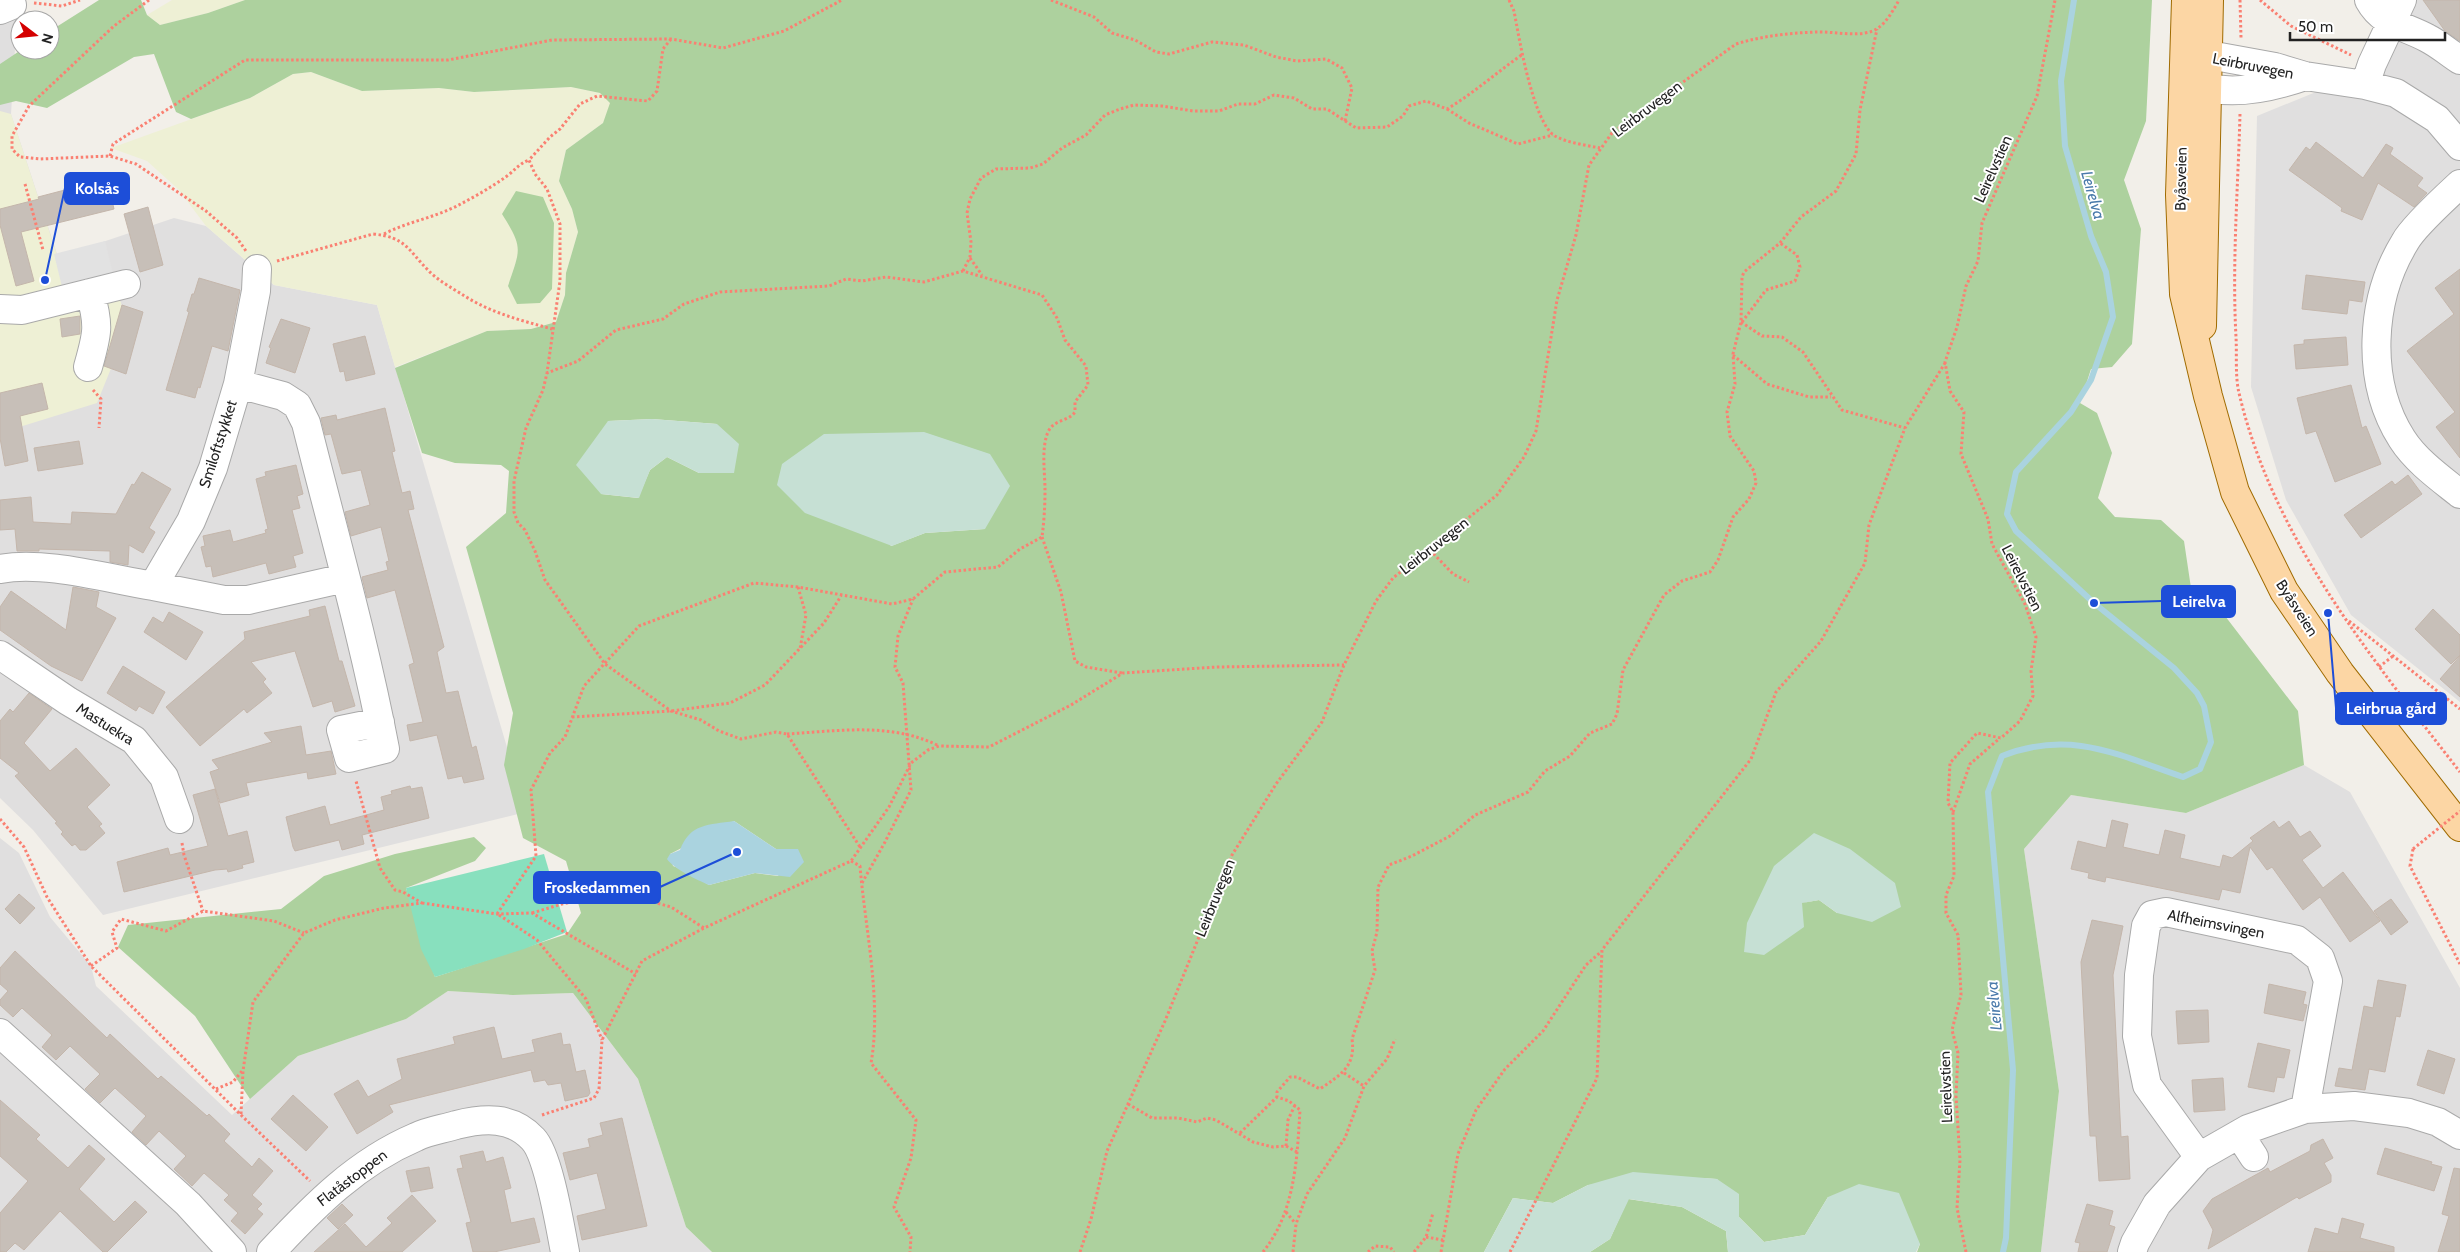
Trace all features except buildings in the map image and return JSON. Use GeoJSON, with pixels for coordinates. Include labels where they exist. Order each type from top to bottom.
{"type":"FeatureCollection","features":[{"type":"Feature","properties":{"kind":"main road","name":"Byåsveien"},"geometry":{"type":"LineString","coordinates":[[2186,0],[2180,195],[2184,294],[2200,355],[2208,396],[2235,492],[2284,591],[2340,673],[2460,827]]}},
{"type":"Feature","properties":{"kind":"main road","name":"Byåsveien"},"geometry":{"type":"LineString","coordinates":[[2200,355],[2210,0]]}},
{"type":"Feature","properties":{"kind":"street"},"geometry":{"type":"LineString","coordinates":[[2370,0],[2375,11],[2396,11],[2427,38],[2460,60]]}},
{"type":"Feature","properties":{"kind":"street"},"geometry":{"type":"LineString","coordinates":[[2365,85],[2372,64],[2396,11]]}},
{"type":"Feature","properties":{"kind":"street","name":"Leirbruvegen"},"geometry":{"type":"LineString","coordinates":[[2305,76],[2277,86],[2241,90],[2208,88],[2184,70],[2209,55],[2275,67],[2305,76],[2365,85],[2396,93],[2436,118],[2460,146]]}},
{"type":"Feature","properties":{"kind":"street"},"geometry":{"type":"LineString","coordinates":[[2460,184],[2405,241],[2389,277],[2377,320],[2376,361],[2384,398],[2402,439],[2430,470],[2460,494]]}},
{"type":"Feature","properties":{"kind":"street"},"geometry":{"type":"LineString","coordinates":[[238,384],[256,291],[257,269]]}},
{"type":"Feature","properties":{"kind":"street"},"geometry":{"type":"LineString","coordinates":[[0,308],[22,310],[126,284]]}},
{"type":"Feature","properties":{"kind":"street"},"geometry":{"type":"LineString","coordinates":[[88,367],[98,334],[97,316],[90,293]]}},
{"type":"Feature","properties":{"kind":"street","name":"Smiloftstykket"},"geometry":{"type":"LineString","coordinates":[[153,586],[191,520],[213,468],[238,384],[283,396],[297,405],[306,423],[380,722],[341,730],[349,758]]}},
{"type":"Feature","properties":{"kind":"street"},"geometry":{"type":"LineString","coordinates":[[0,569],[22,567],[52,569],[224,600],[248,600],[345,578]]}},
{"type":"Feature","properties":{"kind":"street","name":"Mastuekra"},"geometry":{"type":"LineString","coordinates":[[0,655],[68,701],[134,740],[164,777],[179,819]]}},
{"type":"Feature","properties":{"kind":"street","name":"Alfheimsvingen"},"geometry":{"type":"LineString","coordinates":[[2199,1157],[2147,1085],[2137,1036],[2139,975],[2146,926],[2152,915],[2166,912],[2297,940],[2320,958],[2328,980],[2305,1109]]}},
{"type":"Feature","properties":{"kind":"street"},"geometry":{"type":"LineString","coordinates":[[0,1032],[188,1204],[232,1252]]}},
{"type":"Feature","properties":{"kind":"street"},"geometry":{"type":"LineString","coordinates":[[2132,1252],[2157,1204],[2199,1157],[2239,1134],[2305,1109],[2354,1106],[2409,1113],[2438,1122],[2460,1135]]}},
{"type":"Feature","properties":{"kind":"street","name":"Flatåstoppen"},"geometry":{"type":"LineString","coordinates":[[271,1252],[326,1195],[379,1154],[417,1136],[466,1122],[494,1119],[515,1124],[534,1140],[545,1167],[565,1252]]}},
{"type":"Feature","properties":{"kind":"street"},"geometry":{"type":"LineString","coordinates":[[2239,1134],[2254,1157]]}},
{"type":"Feature","properties":{"kind":"path"},"geometry":{"type":"LineString","coordinates":[[6,7],[40,2],[62,6],[80,0]]}},
{"type":"Feature","properties":{"kind":"path"},"geometry":{"type":"LineString","coordinates":[[149,0],[114,26],[29,106],[12,136],[12,148],[20,157],[40,160],[110,156],[136,164],[206,211],[237,238],[257,269],[268,264],[373,234],[384,235],[400,241],[413,251],[429,271],[464,296],[495,313],[552,329]]}},
{"type":"Feature","properties":{"kind":"path"},"geometry":{"type":"LineString","coordinates":[[110,156],[113,144],[245,60],[448,60],[552,40],[671,39],[723,48],[784,31],[842,0]]}},
{"type":"Feature","properties":{"kind":"path"},"geometry":{"type":"LineString","coordinates":[[1050,0],[1094,17],[1112,34],[1135,40],[1156,52],[1169,54],[1212,42],[1244,45],[1276,57],[1297,61],[1326,58],[1342,68],[1352,88],[1345,121]]}},
{"type":"Feature","properties":{"kind":"path"},"geometry":{"type":"LineString","coordinates":[[1509,0],[1514,11],[1536,108],[1553,135],[1573,143],[1600,148]]}},
{"type":"Feature","properties":{"kind":"path"},"geometry":{"type":"LineString","coordinates":[[1240,1133],[1277,1097],[1278,1092],[1290,1077],[1297,1077],[1320,1089],[1344,1073],[1353,1049],[1352,1039],[1375,970],[1372,951],[1377,932],[1378,887],[1389,865],[1412,856],[1450,836],[1475,815],[1528,792],[1545,772],[1570,756],[1590,733],[1612,724],[1617,714],[1623,670],[1664,594],[1682,581],[1710,572],[1718,560],[1733,517],[1749,499],[1756,483],[1754,471],[1730,436],[1728,412],[1735,384],[1733,354],[1741,322],[1742,277],[1744,272],[1780,243],[1801,217],[1836,191],[1856,154],[1860,110],[1877,29],[1894,9],[1898,0]]}},
{"type":"Feature","properties":{"kind":"path","name":"Leirelvstien"},"geometry":{"type":"LineString","coordinates":[[1966,1252],[1957,1208],[1960,1160],[1956,1096],[1958,1053],[1952,1030],[1961,996],[1958,935],[1946,913],[1946,895],[1954,876],[1953,812],[1948,803],[1950,763],[1977,733],[2001,738],[2020,721],[2033,696],[2032,671],[2036,637],[2025,604],[1992,544],[1988,519],[1960,454],[1964,412],[1950,391],[1945,362],[1957,327],[1966,286],[1978,261],[1982,223],[2037,96],[2056,0]]}},
{"type":"Feature","properties":{"kind":"path"},"geometry":{"type":"LineString","coordinates":[[2240,0],[2241,45]]}},
{"type":"Feature","properties":{"kind":"path"},"geometry":{"type":"LineString","coordinates":[[2260,0],[2291,26],[2356,57]]}},
{"type":"Feature","properties":{"kind":"path","name":"Leirbruvegen"},"geometry":{"type":"LineString","coordinates":[[1080,1252],[1091,1219],[1107,1151],[1165,1021],[1232,854],[1276,784],[1322,722],[1344,665],[1376,600],[1393,578],[1497,495],[1524,457],[1536,431],[1557,300],[1576,235],[1589,165],[1600,148],[1612,133],[1736,44],[1760,37],[1818,32],[1860,33],[1877,29]]}},
{"type":"Feature","properties":{"kind":"path"},"geometry":{"type":"LineString","coordinates":[[384,235],[401,225],[420,221],[458,205],[508,176],[523,162],[529,160],[560,129],[580,104],[597,96],[648,101],[657,91],[663,49],[671,39]]}},
{"type":"Feature","properties":{"kind":"path"},"geometry":{"type":"LineString","coordinates":[[1447,109],[1468,96],[1491,76],[1523,54]]}},
{"type":"Feature","properties":{"kind":"path"},"geometry":{"type":"LineString","coordinates":[[963,271],[970,257],[971,242],[968,212],[970,199],[981,178],[996,169],[1030,168],[1043,164],[1062,148],[1086,135],[1105,115],[1134,105],[1162,106],[1193,112],[1218,110],[1238,104],[1255,104],[1274,95],[1294,98],[1312,109],[1328,109],[1356,128],[1387,127],[1403,116],[1410,106],[1426,102],[1447,109],[1469,123],[1518,144],[1553,135]]}},
{"type":"Feature","properties":{"kind":"path"},"geometry":{"type":"LineString","coordinates":[[2240,105],[2234,306],[2239,392],[2264,475],[2308,562],[2379,667],[2460,772]]}},
{"type":"Feature","properties":{"kind":"path"},"geometry":{"type":"LineString","coordinates":[[529,160],[547,189],[560,224],[560,281],[547,373],[543,390],[526,428],[514,481],[514,512],[518,523],[526,530],[545,580],[605,664],[671,711],[701,720],[719,732],[741,739],[776,732],[787,734],[882,730],[924,738],[939,746]]}},
{"type":"Feature","properties":{"kind":"path"},"geometry":{"type":"LineString","coordinates":[[25,184],[43,250]]}},
{"type":"Feature","properties":{"kind":"path"},"geometry":{"type":"LineString","coordinates":[[1741,322],[1766,290],[1795,281],[1800,267],[1797,255],[1780,243]]}},
{"type":"Feature","properties":{"kind":"path"},"geometry":{"type":"LineString","coordinates":[[970,257],[982,276]]}},
{"type":"Feature","properties":{"kind":"path"},"geometry":{"type":"LineString","coordinates":[[547,373],[578,361],[616,330],[663,319],[684,304],[720,292],[830,286],[846,279],[862,281],[886,278],[924,282],[963,271],[1042,295],[1057,318],[1066,340],[1086,366],[1088,385],[1075,402],[1075,412],[1071,418],[1058,420],[1048,432],[1045,456],[1042,537],[1062,592],[1076,661],[1086,667],[1122,673],[1217,668],[1344,665]]}},
{"type":"Feature","properties":{"kind":"path"},"geometry":{"type":"LineString","coordinates":[[1741,322],[1762,336],[1782,337],[1803,352],[1842,410],[1905,428]]}},
{"type":"Feature","properties":{"kind":"path"},"geometry":{"type":"LineString","coordinates":[[1733,354],[1767,384],[1810,397],[1832,397]]}},
{"type":"Feature","properties":{"kind":"path"},"geometry":{"type":"LineString","coordinates":[[1441,1252],[1458,1154],[1476,1110],[1505,1069],[1543,1031],[1586,965],[1602,950],[1751,759],[1776,692],[1821,641],[1865,563],[1869,525],[1905,428],[1945,362]]}},
{"type":"Feature","properties":{"kind":"path"},"geometry":{"type":"LineString","coordinates":[[88,367],[86,384],[102,399],[99,428]]}},
{"type":"Feature","properties":{"kind":"path"},"geometry":{"type":"LineString","coordinates":[[497,914],[536,856],[531,790],[550,753],[565,737],[584,686],[639,626],[754,583],[798,586],[841,596],[892,604],[913,599],[945,572],[998,566],[1020,549],[1042,537]]}},
{"type":"Feature","properties":{"kind":"path"},"geometry":{"type":"LineString","coordinates":[[1430,550],[1453,574],[1469,582]]}},
{"type":"Feature","properties":{"kind":"path"},"geometry":{"type":"LineString","coordinates":[[798,586],[806,615],[800,649]]}},
{"type":"Feature","properties":{"kind":"path"},"geometry":{"type":"LineString","coordinates":[[572,717],[671,711],[730,703],[765,685],[824,623],[841,596]]}},
{"type":"Feature","properties":{"kind":"path"},"geometry":{"type":"LineString","coordinates":[[862,884],[886,842],[911,790],[903,683],[895,667],[898,636],[913,599]]}},
{"type":"Feature","properties":{"kind":"path"},"geometry":{"type":"LineString","coordinates":[[2346,619],[2460,709]]}},
{"type":"Feature","properties":{"kind":"path"},"geometry":{"type":"LineString","coordinates":[[2379,667],[2393,656]]}},
{"type":"Feature","properties":{"kind":"path"},"geometry":{"type":"LineString","coordinates":[[515,1124],[594,1098],[599,1089],[602,1040],[642,961],[704,928],[851,860],[889,807],[910,764],[928,750],[939,746],[990,747],[1071,705],[1122,673]]}},
{"type":"Feature","properties":{"kind":"path"},"geometry":{"type":"LineString","coordinates":[[787,734],[860,847]]}},
{"type":"Feature","properties":{"kind":"path"},"geometry":{"type":"LineString","coordinates":[[1953,812],[1970,764],[2001,738]]}},
{"type":"Feature","properties":{"kind":"path"},"geometry":{"type":"LineString","coordinates":[[349,758],[380,868],[395,890],[403,892],[422,903]]}},
{"type":"Feature","properties":{"kind":"path"},"geometry":{"type":"LineString","coordinates":[[2460,812],[2413,849],[2410,866],[2460,964]]}},
{"type":"Feature","properties":{"kind":"path"},"geometry":{"type":"LineString","coordinates":[[0,819],[24,847],[47,897],[91,966],[241,1115],[326,1195]]}},
{"type":"Feature","properties":{"kind":"path"},"geometry":{"type":"LineString","coordinates":[[179,819],[184,855],[203,911]]}},
{"type":"Feature","properties":{"kind":"path"},"geometry":{"type":"LineString","coordinates":[[851,860],[860,866],[869,946],[875,1041],[871,1063],[916,1120],[911,1158],[894,1207],[911,1237],[910,1252]]}},
{"type":"Feature","properties":{"kind":"path"},"geometry":{"type":"LineString","coordinates":[[241,1115],[243,1071],[253,1002],[304,932],[335,920],[384,908],[422,903],[497,914],[532,913],[562,904],[618,892],[671,907],[704,928]]}},
{"type":"Feature","properties":{"kind":"path"},"geometry":{"type":"LineString","coordinates":[[91,966],[116,948],[112,932],[121,919],[166,931],[203,911],[274,920],[304,932]]}},
{"type":"Feature","properties":{"kind":"path"},"geometry":{"type":"LineString","coordinates":[[532,913],[636,974]]}},
{"type":"Feature","properties":{"kind":"path"},"geometry":{"type":"LineString","coordinates":[[497,914],[537,940],[586,999],[602,1040]]}},
{"type":"Feature","properties":{"kind":"path"},"geometry":{"type":"LineString","coordinates":[[1510,1252],[1597,1078],[1602,950]]}},
{"type":"Feature","properties":{"kind":"path"},"geometry":{"type":"LineString","coordinates":[[1292,1252],[1296,1224],[1307,1194],[1345,1138],[1364,1086],[1387,1059],[1395,1039]]}},
{"type":"Feature","properties":{"kind":"path"},"geometry":{"type":"LineString","coordinates":[[216,1089],[233,1082],[243,1071]]}},
{"type":"Feature","properties":{"kind":"path"},"geometry":{"type":"LineString","coordinates":[[1344,1073],[1364,1086]]}},
{"type":"Feature","properties":{"kind":"path"},"geometry":{"type":"LineString","coordinates":[[1263,1252],[1286,1212],[1297,1152],[1300,1110],[1295,1105],[1277,1097]]}},
{"type":"Feature","properties":{"kind":"path"},"geometry":{"type":"LineString","coordinates":[[1128,1104],[1152,1118],[1178,1118],[1197,1122],[1207,1118],[1240,1133],[1253,1142],[1273,1147],[1286,1146],[1297,1152]]}},
{"type":"Feature","properties":{"kind":"path"},"geometry":{"type":"LineString","coordinates":[[1286,1146],[1288,1120],[1295,1105]]}},
{"type":"Feature","properties":{"kind":"path"},"geometry":{"type":"LineString","coordinates":[[1286,1212],[1296,1224]]}},
{"type":"Feature","properties":{"kind":"path"},"geometry":{"type":"LineString","coordinates":[[1414,1252],[1426,1237],[1433,1213]]}},
{"type":"Feature","properties":{"kind":"path"},"geometry":{"type":"LineString","coordinates":[[1426,1237],[1444,1240]]}},
{"type":"Feature","properties":{"kind":"path"},"geometry":{"type":"LineString","coordinates":[[1368,1252],[1375,1246],[1390,1247],[1394,1252]]}},
{"type":"Feature","properties":{"kind":"shaded area"},"geometry":{"type":"Polygon","coordinates":[[[0,0],[18,0],[17,10],[10,10],[10,60],[14,60],[11,114],[58,257],[174,218],[206,226],[274,285],[377,305],[526,812],[103,915],[33,830],[0,798],[0,0]]]}},
{"type":"Feature","properties":{"kind":"shaded area"},"geometry":{"type":"Polygon","coordinates":[[[2403,0],[2460,0],[2460,702],[2351,615],[2286,500],[2251,387],[2257,116],[2387,63],[2403,0]]]}},
{"type":"Feature","properties":{"kind":"shaded area"},"geometry":{"type":"Polygon","coordinates":[[[105,241],[114,278],[63,291],[54,254],[105,241]]]}},
{"type":"Feature","properties":{"kind":"shaded area"},"geometry":{"type":"Polygon","coordinates":[[[2304,765],[2350,792],[2460,988],[2460,1252],[2041,1252],[2059,1091],[2024,849],[2071,795],[2186,813],[2304,765]]]}},
{"type":"Feature","properties":{"kind":"shaded area"},"geometry":{"type":"Polygon","coordinates":[[[0,838],[19,853],[50,917],[91,966],[96,986],[232,1115],[298,1056],[406,1019],[448,991],[513,995],[573,993],[638,1079],[686,1227],[712,1252],[0,1252],[0,838]]]}},
{"type":"Feature","properties":{"kind":"green space"},"geometry":{"type":"Polygon","coordinates":[[[99,0],[141,0],[147,15],[160,25],[208,13],[245,0],[2152,0],[2146,121],[2124,180],[2141,229],[2132,344],[2112,367],[2091,369],[2080,403],[2097,413],[2112,453],[2098,498],[2115,517],[2161,520],[2184,541],[2191,588],[2222,612],[2298,711],[2304,765],[2186,813],[2071,795],[2024,849],[2059,1091],[2041,1252],[1917,1252],[1920,1244],[1828,1197],[1805,1235],[1764,1242],[1739,1217],[1717,1179],[1701,1178],[1588,1185],[1553,1203],[1513,1198],[1484,1252],[712,1252],[686,1227],[638,1079],[573,993],[513,995],[448,991],[406,1019],[298,1056],[250,1099],[195,1016],[118,947],[128,925],[281,909],[324,876],[395,854],[474,837],[486,848],[475,861],[406,888],[435,977],[567,934],[581,913],[566,861],[523,838],[504,765],[513,713],[466,547],[506,513],[509,471],[501,465],[455,463],[422,453],[395,368],[487,331],[531,329],[556,322],[565,295],[566,273],[578,232],[572,209],[559,181],[566,150],[603,123],[610,103],[600,93],[571,87],[474,92],[439,88],[362,91],[311,72],[293,74],[250,98],[191,119],[176,112],[154,54],[134,57],[47,108],[16,101],[0,105],[0,64],[10,57],[10,60],[60,60],[60,25],[99,0]],[[652,419],[608,421],[601,494],[638,498],[650,470],[667,457],[699,473],[717,424],[652,419]],[[824,434],[891,546],[925,533],[985,529],[824,434]],[[734,821],[670,854],[673,866],[709,885],[755,873],[778,876],[798,849],[776,849],[734,821]],[[1895,883],[1802,903],[1819,900],[1837,913],[1895,883]]]}},
{"type":"Feature","properties":{"kind":"green space"},"geometry":{"type":"Polygon","coordinates":[[[172,0],[245,0],[208,13],[160,25],[147,15],[172,0]]]}},
{"type":"Feature","properties":{"kind":"green space"},"geometry":{"type":"Polygon","coordinates":[[[311,72],[362,91],[439,88],[474,92],[571,87],[600,93],[611,103],[603,123],[566,150],[559,181],[572,209],[578,232],[566,273],[565,295],[556,322],[531,329],[487,331],[395,367],[377,305],[274,285],[206,226],[178,189],[147,161],[111,148],[250,98],[293,74],[311,72]],[[517,238],[519,252],[508,287],[540,303],[517,238]]]}},
{"type":"Feature","properties":{"kind":"green space"},"geometry":{"type":"Polygon","coordinates":[[[0,111],[11,114],[58,258],[121,302],[125,334],[97,403],[0,433],[0,111]]]}},
{"type":"Feature","properties":{"kind":"green space"},"geometry":{"type":"Polygon","coordinates":[[[516,191],[543,197],[554,223],[552,289],[540,303],[517,304],[508,286],[518,249],[514,235],[502,214],[516,191]]]}},
{"type":"Feature","properties":{"kind":"green space"},"geometry":{"type":"Polygon","coordinates":[[[652,419],[717,424],[739,444],[734,473],[699,473],[667,457],[650,470],[639,498],[601,494],[576,465],[608,421],[652,419]]]}},
{"type":"Feature","properties":{"kind":"green space"},"geometry":{"type":"Polygon","coordinates":[[[924,432],[990,454],[1010,486],[985,529],[925,533],[892,546],[805,513],[777,485],[782,464],[824,434],[924,432]]]}},
{"type":"Feature","properties":{"kind":"green space"},"geometry":{"type":"Polygon","coordinates":[[[1814,833],[1850,849],[1895,883],[1901,907],[1872,922],[1837,913],[1819,900],[1802,903],[1804,927],[1764,955],[1744,952],[1747,923],[1774,866],[1814,833]]]}},
{"type":"Feature","properties":{"kind":"green space"},"geometry":{"type":"Polygon","coordinates":[[[544,854],[567,932],[524,949],[435,977],[421,949],[406,888],[544,854]]]}},
{"type":"Feature","properties":{"kind":"green space"},"geometry":{"type":"Polygon","coordinates":[[[1633,1172],[1717,1179],[1739,1194],[1739,1217],[1764,1242],[1805,1235],[1828,1197],[1859,1184],[1899,1193],[1920,1244],[1916,1252],[1728,1252],[1726,1231],[1682,1207],[1629,1199],[1610,1239],[1590,1252],[1484,1252],[1513,1198],[1553,1203],[1588,1185],[1633,1172]]]}},
{"type":"Feature","properties":{"kind":"green space"},"geometry":{"type":"Polygon","coordinates":[[[1628,1199],[1682,1207],[1726,1231],[1728,1252],[1590,1252],[1610,1239],[1628,1199]]]}},
{"type":"Feature","properties":{"kind":"water"},"geometry":{"type":"Polygon","coordinates":[[[734,821],[776,849],[798,849],[804,862],[790,877],[755,873],[709,885],[680,870],[667,859],[670,854],[680,850],[684,841],[695,830],[709,825],[734,821]]]}},
{"type":"Feature","properties":{"kind":"waterway","name":"Leirelva"},"geometry":{"type":"LineString","coordinates":[[2003,1252],[2006,1238],[2013,1070],[1988,792],[2002,756],[2027,748],[2072,745],[2094,748],[2115,754],[2183,777],[2200,769],[2211,742],[2204,706],[2197,693],[2174,668],[2094,603],[2016,531],[2007,514],[2016,472],[2071,412],[2091,380],[2113,317],[2106,272],[2091,236],[2065,146],[2061,81],[2074,0]]}},
{"type":"Feature","properties":{"kind":"place","name":"Kolsås"},"geometry":{"type":"Point","coordinates":[45,280]}},
{"type":"Feature","properties":{"kind":"place","name":"Leirelva"},"geometry":{"type":"Point","coordinates":[2094,603]}},
{"type":"Feature","properties":{"kind":"place","name":"Leirbrua gård"},"geometry":{"type":"Point","coordinates":[2328,613]}},
{"type":"Feature","properties":{"kind":"place","name":"Froskedammen"},"geometry":{"type":"Point","coordinates":[737,852]}}]}
